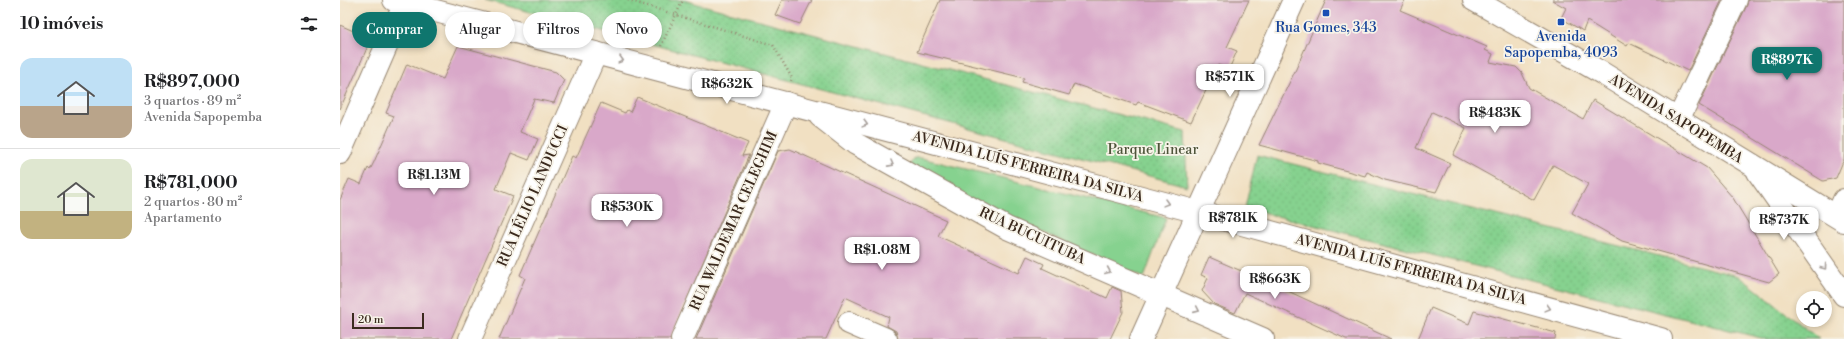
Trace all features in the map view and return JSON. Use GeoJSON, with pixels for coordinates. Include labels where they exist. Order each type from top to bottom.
{"type":"FeatureCollection","features":[{"type":"Feature","properties":{"kind":"street"},"geometry":{"type":"LineString","coordinates":[[1141,339],[1294,0]]}},
{"type":"Feature","properties":{"kind":"street","name":"AVENIDA SAPOPEMBA"},"geometry":{"type":"LineString","coordinates":[[1474,0],[1602,73],[1754,166],[1842,212]]}},
{"type":"Feature","properties":{"kind":"street"},"geometry":{"type":"LineString","coordinates":[[1678,120],[1736,0]]}},
{"type":"Feature","properties":{"kind":"street"},"geometry":{"type":"LineString","coordinates":[[340,153],[400,2]]}},
{"type":"Feature","properties":{"kind":"street","name":"AVENIDA LUÍS FERREIRA DA SILVA"},"geometry":{"type":"LineString","coordinates":[[400,2],[1198,212],[1661,339]]}},
{"type":"Feature","properties":{"kind":"street","name":"RUA LÉLIO LANDUCCI"},"geometry":{"type":"LineString","coordinates":[[470,339],[596,53]]}},
{"type":"Feature","properties":{"kind":"street","name":"RUA WALDEMAR CELEGHIM"},"geometry":{"type":"LineString","coordinates":[[682,339],[786,103]]}},
{"type":"Feature","properties":{"kind":"street","name":"RUA BUCUITUBA"},"geometry":{"type":"LineString","coordinates":[[813,110],[856,144],[1007,228],[1263,339]]}},
{"type":"Feature","properties":{"kind":"street","name":"AVENIDA SAPOPEMBA"},"geometry":{"type":"LineString","coordinates":[[1754,166],[1844,295]]}},
{"type":"Feature","properties":{"kind":"street"},"geometry":{"type":"LineString","coordinates":[[849,323],[886,339]]}},
{"type":"Feature","properties":{"kind":"path"},"geometry":{"type":"LineString","coordinates":[[628,0],[773,45],[792,78]]}},
{"type":"Feature","properties":{"kind":"path"},"geometry":{"type":"LineString","coordinates":[[650,67],[683,0]]}},
{"type":"Feature","properties":{"kind":"green space","name":"Parque Linear"},"geometry":{"type":"Polygon","coordinates":[[[485,0],[683,0],[1185,132],[1187,186],[662,47],[662,12],[602,12],[602,31],[594,29],[594,12],[530,12],[485,0]]]}},
{"type":"Feature","properties":{"kind":"green space"},"geometry":{"type":"Polygon","coordinates":[[[1257,155],[1739,276],[1796,321],[1796,327],[1804,327],[1819,339],[1765,339],[1245,208],[1257,155]]]}},
{"type":"Feature","properties":{"kind":"green space"},"geometry":{"type":"Polygon","coordinates":[[[914,158],[921,158],[1166,218],[1144,278],[910,172],[909,166],[914,158]]]}},
{"type":"Feature","properties":{"kind":"building"},"geometry":{"type":"Polygon","coordinates":[[[782,0],[812,0],[800,24],[775,15],[782,0]]]}},
{"type":"Feature","properties":{"kind":"building"},"geometry":{"type":"Polygon","coordinates":[[[940,0],[1249,0],[1227,47],[1237,51],[1229,69],[1218,65],[1191,122],[1138,102],[1136,105],[1074,84],[1069,95],[1022,82],[1024,78],[917,52],[940,0]]]}},
{"type":"Feature","properties":{"kind":"building"},"geometry":{"type":"Polygon","coordinates":[[[1326,0],[1405,0],[1400,10],[1487,47],[1485,50],[1493,54],[1490,62],[1516,67],[1522,73],[1529,88],[1583,119],[1593,100],[1707,168],[1733,198],[1779,274],[1769,282],[1622,241],[1572,213],[1588,184],[1553,165],[1534,200],[1453,155],[1466,128],[1432,112],[1416,148],[1450,163],[1436,192],[1385,180],[1367,172],[1365,176],[1318,163],[1318,161],[1259,145],[1296,69],[1326,0]]]}},
{"type":"Feature","properties":{"kind":"building"},"geometry":{"type":"Polygon","coordinates":[[[1552,0],[1722,0],[1688,71],[1629,43],[1627,46],[1587,21],[1583,31],[1561,18],[1566,8],[1552,0]]]}},
{"type":"Feature","properties":{"kind":"building"},"geometry":{"type":"Polygon","coordinates":[[[1748,0],[1844,0],[1844,159],[1836,178],[1823,181],[1699,105],[1747,5],[1748,0]]]}},
{"type":"Feature","properties":{"kind":"building"},"geometry":{"type":"Polygon","coordinates":[[[340,25],[352,30],[352,48],[367,48],[340,109],[340,25]]]}},
{"type":"Feature","properties":{"kind":"building"},"geometry":{"type":"Polygon","coordinates":[[[457,48],[466,48],[556,72],[564,80],[554,103],[534,99],[520,132],[538,139],[529,160],[511,153],[496,189],[513,196],[451,339],[340,339],[340,200],[349,179],[361,184],[368,168],[370,170],[374,162],[394,116],[386,113],[407,64],[443,79],[457,48]]]}},
{"type":"Feature","properties":{"kind":"building"},"geometry":{"type":"Polygon","coordinates":[[[637,97],[748,143],[742,156],[749,155],[670,339],[499,339],[525,278],[520,275],[572,156],[576,158],[601,103],[625,113],[627,110],[630,112],[637,97]]]}},
{"type":"Feature","properties":{"kind":"building"},"geometry":{"type":"Polygon","coordinates":[[[790,149],[946,220],[938,236],[1019,273],[1027,256],[1044,264],[1042,268],[1107,298],[1112,287],[1121,291],[1123,312],[1110,339],[898,339],[896,331],[887,326],[889,317],[845,297],[826,339],[696,339],[778,151],[790,149]]]}},
{"type":"Feature","properties":{"kind":"building"},"geometry":{"type":"Polygon","coordinates":[[[1209,257],[1290,292],[1391,339],[1346,339],[1245,293],[1235,313],[1214,304],[1202,291],[1208,278],[1201,275],[1209,257]]]}},
{"type":"Feature","properties":{"kind":"building"},"geometry":{"type":"Polygon","coordinates":[[[1431,308],[1469,324],[1474,311],[1556,333],[1555,339],[1418,339],[1431,308]]]}},
{"type":"Feature","properties":{"kind":"place","name":"Rua Gomes, 343"},"geometry":{"type":"Point","coordinates":[1326,13]}},
{"type":"Feature","properties":{"kind":"place","name":"Avenida Sapopemba, 4093"},"geometry":{"type":"Point","coordinates":[1561,22]}}]}
